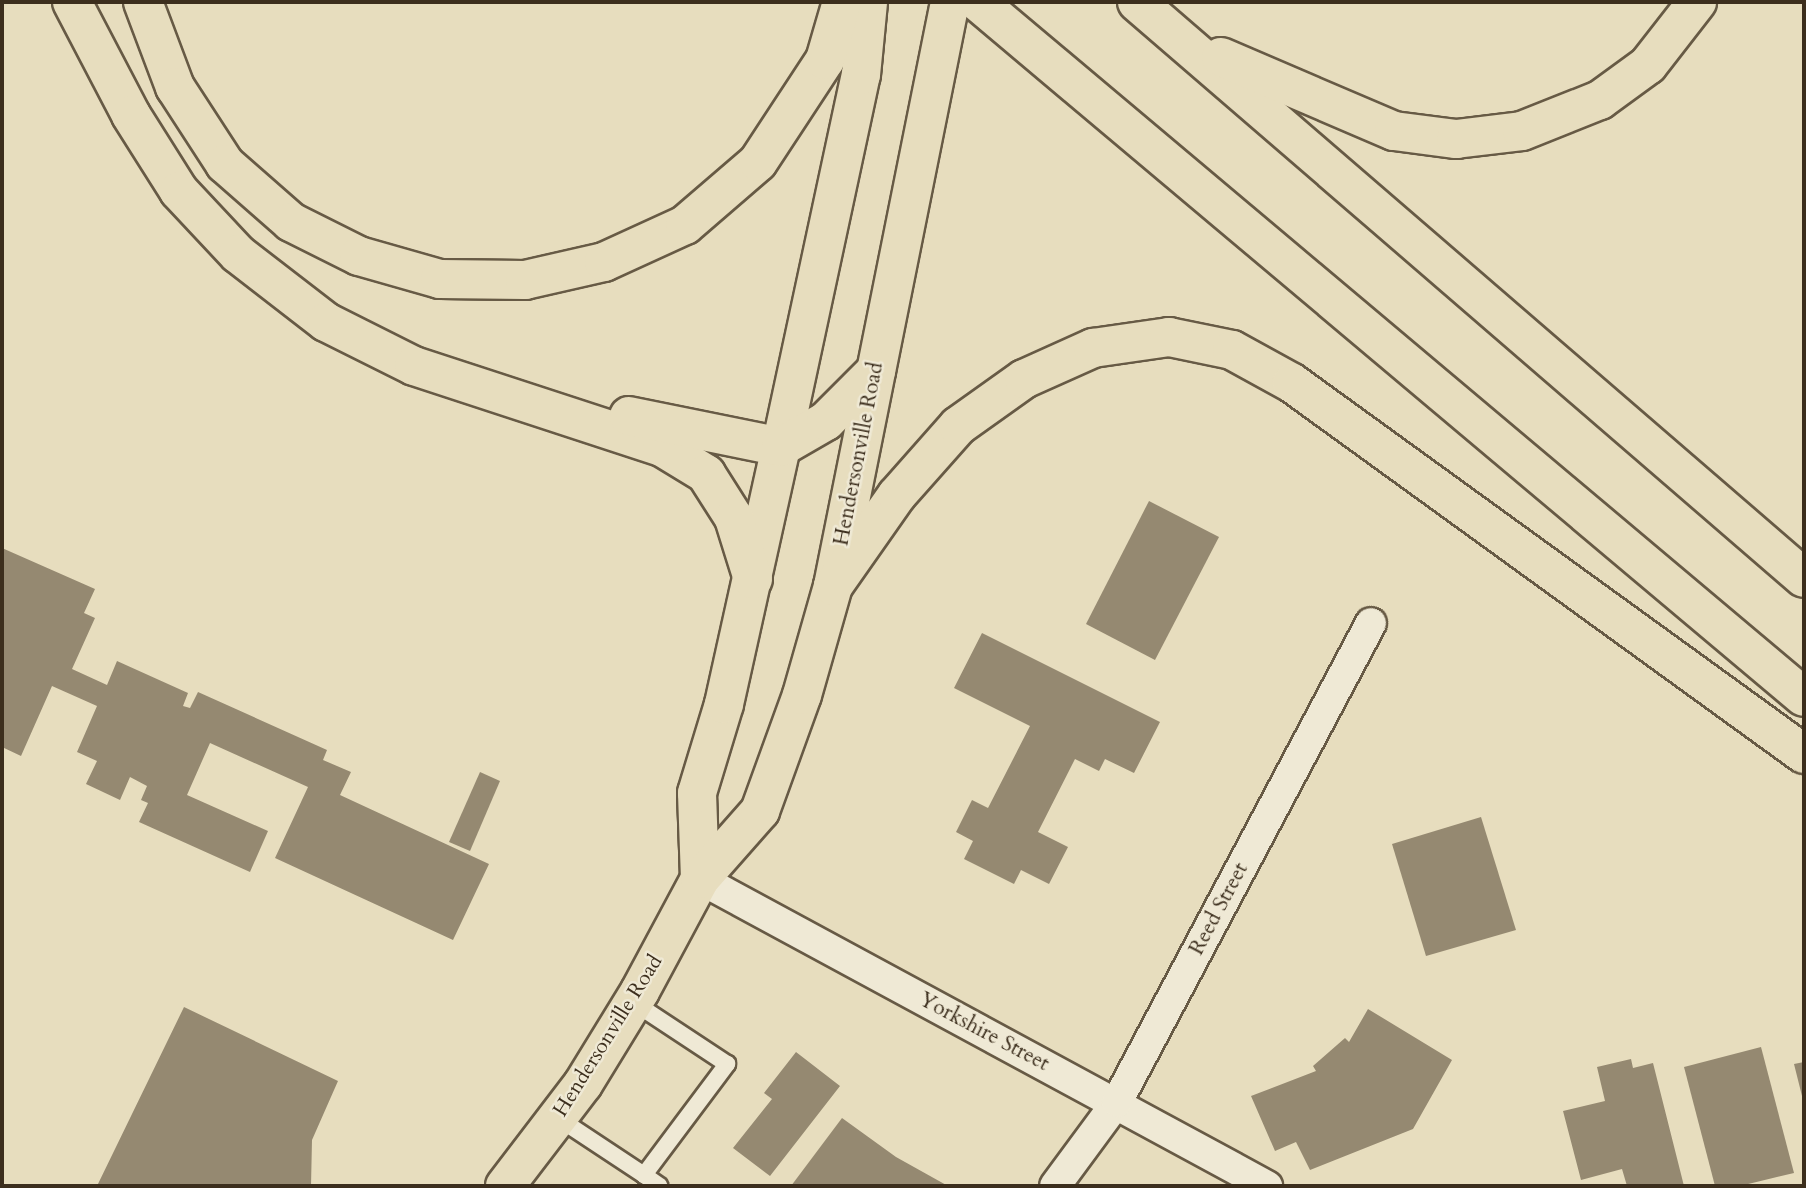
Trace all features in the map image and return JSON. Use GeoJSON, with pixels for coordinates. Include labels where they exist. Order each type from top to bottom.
{"type":"FeatureCollection","features":[{"type":"Feature","properties":{"kind":"main road"},"geometry":{"type":"LineString","coordinates":[[72,2],[131,115],[179,191],[238,254],[326,322],[414,366],[662,447],[706,474],[734,518],[753,579]]}},
{"type":"Feature","properties":{"kind":"main road"},"geometry":{"type":"LineString","coordinates":[[143,2],[176,87],[225,164],[291,222],[359,256],[440,279],[524,280],[604,262],[685,225],[758,162],[825,60],[842,2]]}},
{"type":"Feature","properties":{"kind":"main road"},"geometry":{"type":"LineString","coordinates":[[700,879],[697,793],[753,579],[861,75],[868,2]]}},
{"type":"Feature","properties":{"kind":"main road","name":"Hendersonville Road"},"geometry":{"type":"LineString","coordinates":[[505,1186],[558,1118],[633,1002],[700,879],[760,811],[802,695],[833,586],[950,2]]}},
{"type":"Feature","properties":{"kind":"main road"},"geometry":{"type":"LineString","coordinates":[[978,2],[1804,696]]}},
{"type":"Feature","properties":{"kind":"main road"},"geometry":{"type":"LineString","coordinates":[[1138,2],[1804,578]]}},
{"type":"Feature","properties":{"kind":"main road"},"geometry":{"type":"LineString","coordinates":[[1178,37],[1304,96],[1394,131],[1456,139],[1522,131],[1600,100],[1648,65],[1697,2]]}},
{"type":"Feature","properties":{"kind":"main road"},"geometry":{"type":"LineString","coordinates":[[833,586],[897,495],[958,426],[1024,379],[1093,348],[1169,337],[1233,350],[1292,383],[1804,754]]}},
{"type":"Feature","properties":{"kind":"main road"},"geometry":{"type":"LineString","coordinates":[[530,404],[625,415],[781,447],[826,421],[876,371]]}},
{"type":"Feature","properties":{"kind":"street","name":"Reed Street"},"geometry":{"type":"LineString","coordinates":[[1055,1186],[1117,1102],[1371,624]]}},
{"type":"Feature","properties":{"kind":"street","name":"Yorkshire Street"},"geometry":{"type":"LineString","coordinates":[[700,879],[1117,1102],[1267,1186]]}},
{"type":"Feature","properties":{"kind":"lane"},"geometry":{"type":"LineString","coordinates":[[633,1002],[727,1064],[645,1175]]}},
{"type":"Feature","properties":{"kind":"lane"},"geometry":{"type":"LineString","coordinates":[[558,1118],[660,1186]]}},
{"type":"Feature","properties":{"kind":"building"},"geometry":{"type":"Polygon","coordinates":[[[1149,501],[1219,537],[1155,660],[1086,624],[1149,501]]]}},
{"type":"Feature","properties":{"kind":"building"},"geometry":{"type":"Polygon","coordinates":[[[2,548],[95,589],[84,613],[95,618],[72,669],[107,685],[117,661],[188,693],[183,706],[190,708],[198,692],[327,750],[323,760],[351,772],[340,795],[489,864],[453,940],[275,858],[308,787],[210,743],[187,795],[268,831],[250,872],[139,822],[148,803],[141,800],[147,786],[130,777],[120,800],[86,784],[97,761],[77,752],[97,706],[52,686],[21,756],[2,747],[2,548]]]}},
{"type":"Feature","properties":{"kind":"building"},"geometry":{"type":"Polygon","coordinates":[[[982,633],[1160,722],[1134,773],[1105,759],[1099,771],[1075,759],[1038,832],[1068,847],[1049,884],[1021,870],[1014,884],[964,859],[973,841],[956,832],[972,800],[988,808],[1030,726],[954,688],[982,633]]]}},
{"type":"Feature","properties":{"kind":"building"},"geometry":{"type":"Polygon","coordinates":[[[480,772],[500,781],[470,851],[449,842],[480,772]]]}},
{"type":"Feature","properties":{"kind":"building"},"geometry":{"type":"Polygon","coordinates":[[[1481,817],[1516,930],[1426,956],[1392,844],[1481,817]]]}},
{"type":"Feature","properties":{"kind":"building"},"geometry":{"type":"Polygon","coordinates":[[[184,1007],[338,1081],[312,1140],[311,1186],[97,1186],[184,1007]]]}},
{"type":"Feature","properties":{"kind":"building"},"geometry":{"type":"Polygon","coordinates":[[[1368,1009],[1452,1060],[1413,1129],[1310,1170],[1296,1142],[1275,1151],[1251,1096],[1316,1071],[1313,1066],[1345,1038],[1349,1042],[1368,1009]]]}},
{"type":"Feature","properties":{"kind":"building"},"geometry":{"type":"Polygon","coordinates":[[[1761,1047],[1794,1173],[1740,1186],[1715,1186],[1684,1067],[1761,1047]]]}},
{"type":"Feature","properties":{"kind":"building"},"geometry":{"type":"Polygon","coordinates":[[[796,1052],[840,1086],[770,1176],[733,1148],[772,1099],[764,1093],[796,1052]]]}},
{"type":"Feature","properties":{"kind":"building"},"geometry":{"type":"Polygon","coordinates":[[[1631,1059],[1633,1068],[1653,1063],[1684,1186],[1627,1186],[1622,1169],[1581,1180],[1563,1111],[1605,1101],[1597,1067],[1631,1059]]]}},
{"type":"Feature","properties":{"kind":"building"},"geometry":{"type":"Polygon","coordinates":[[[1804,1062],[1804,1100],[1803,1100],[1794,1064],[1804,1062]]]}},
{"type":"Feature","properties":{"kind":"building"},"geometry":{"type":"Polygon","coordinates":[[[842,1118],[896,1157],[948,1186],[791,1186],[842,1118]]]}}]}
